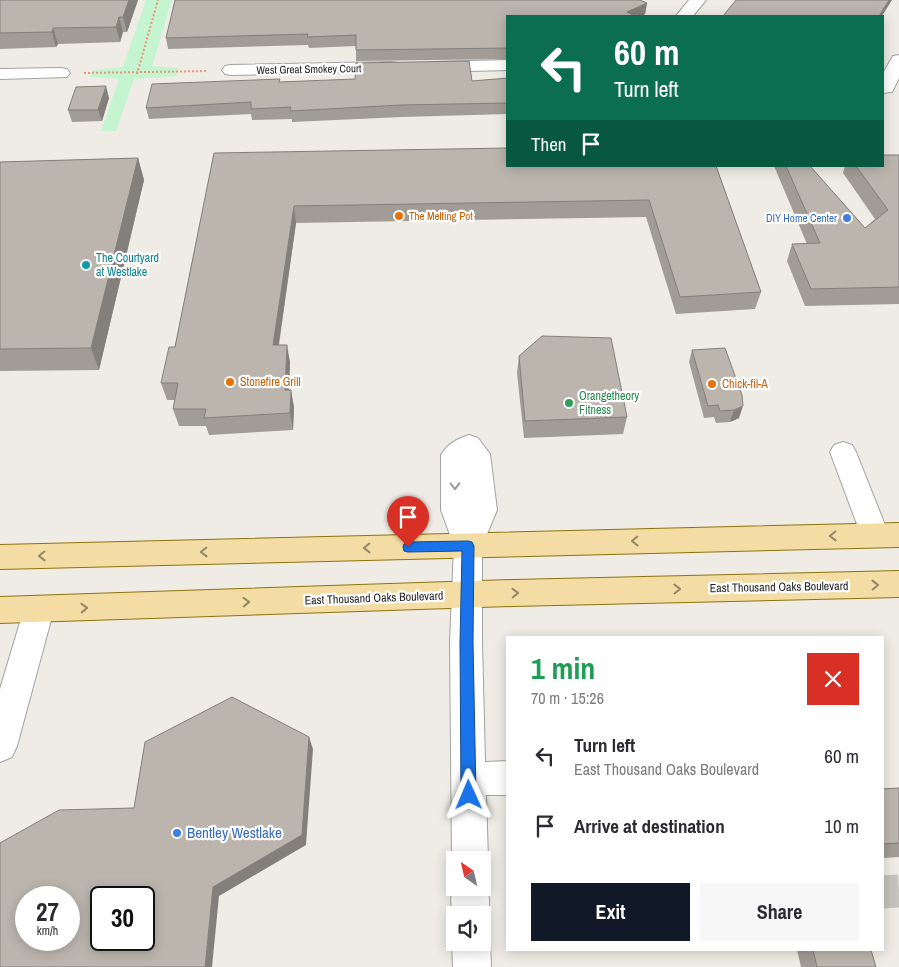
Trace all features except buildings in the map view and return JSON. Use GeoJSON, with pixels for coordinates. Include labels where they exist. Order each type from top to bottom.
{"type":"FeatureCollection","features":[{"type":"Feature","properties":{"kind":"main road"},"geometry":{"type":"LineString","coordinates":[[0,557],[887,535]]}},
{"type":"Feature","properties":{"kind":"main road","name":"East Thousand Oaks Boulevard"},"geometry":{"type":"LineString","coordinates":[[0,610],[466,595],[899,584]]}},
{"type":"Feature","properties":{"kind":"street"},"geometry":{"type":"LineString","coordinates":[[685,15],[698,0]]}},
{"type":"Feature","properties":{"kind":"street"},"geometry":{"type":"LineString","coordinates":[[885,88],[899,60]]}},
{"type":"Feature","properties":{"kind":"street","name":"West Great Smokey Court"},"geometry":{"type":"LineString","coordinates":[[231,70],[506,66]]}},
{"type":"Feature","properties":{"kind":"street"},"geometry":{"type":"LineString","coordinates":[[0,74],[61,73]]}},
{"type":"Feature","properties":{"kind":"street"},"geometry":{"type":"LineString","coordinates":[[843,452],[887,535]]}},
{"type":"Feature","properties":{"kind":"street"},"geometry":{"type":"LineString","coordinates":[[468,546],[466,595],[470,851]]}},
{"type":"Feature","properties":{"kind":"street"},"geometry":{"type":"LineString","coordinates":[[0,746],[39,609]]}},
{"type":"Feature","properties":{"kind":"street"},"geometry":{"type":"LineString","coordinates":[[468,779],[506,778]]}},
{"type":"Feature","properties":{"kind":"street"},"geometry":{"type":"LineString","coordinates":[[471,951],[472,967]]}},
{"type":"Feature","properties":{"kind":"path"},"geometry":{"type":"LineString","coordinates":[[136,74],[158,0]]}},
{"type":"Feature","properties":{"kind":"path"},"geometry":{"type":"LineString","coordinates":[[61,73],[136,74],[231,70]]}},
{"type":"Feature","properties":{"kind":"green space"},"geometry":{"type":"Polygon","coordinates":[[[146,0],[172,0],[152,66],[178,68],[176,76],[134,79],[116,131],[101,131],[119,79],[89,77],[94,70],[123,67],[146,0]]]}},
{"type":"Feature","properties":{"kind":"tunnel"},"geometry":{"type":"LineString","coordinates":[[884,892],[899,891]]}},
{"type":"Feature","properties":{"kind":"place","name":"The Melting Pot"},"geometry":{"type":"Point","coordinates":[399,216]}},
{"type":"Feature","properties":{"kind":"place","name":"DIY Home Center"},"geometry":{"type":"Point","coordinates":[847,218]}},
{"type":"Feature","properties":{"kind":"place","name":"The Courtyard at Westlake"},"geometry":{"type":"Point","coordinates":[86,265]}},
{"type":"Feature","properties":{"kind":"place","name":"Stonefire Grill"},"geometry":{"type":"Point","coordinates":[230,382]}},
{"type":"Feature","properties":{"kind":"place","name":"Chick-fil-A"},"geometry":{"type":"Point","coordinates":[712,384]}},
{"type":"Feature","properties":{"kind":"place","name":"Orangetheory Fitness"},"geometry":{"type":"Point","coordinates":[569,403]}},
{"type":"Feature","properties":{"kind":"place","name":"Bentley Westlake"},"geometry":{"type":"Point","coordinates":[177,833]}},
{"type":"Feature","properties":{"kind":"route"},"geometry":{"type":"LineString","coordinates":[[408,547],[468,546],[466,642],[469,795]]}}]}
